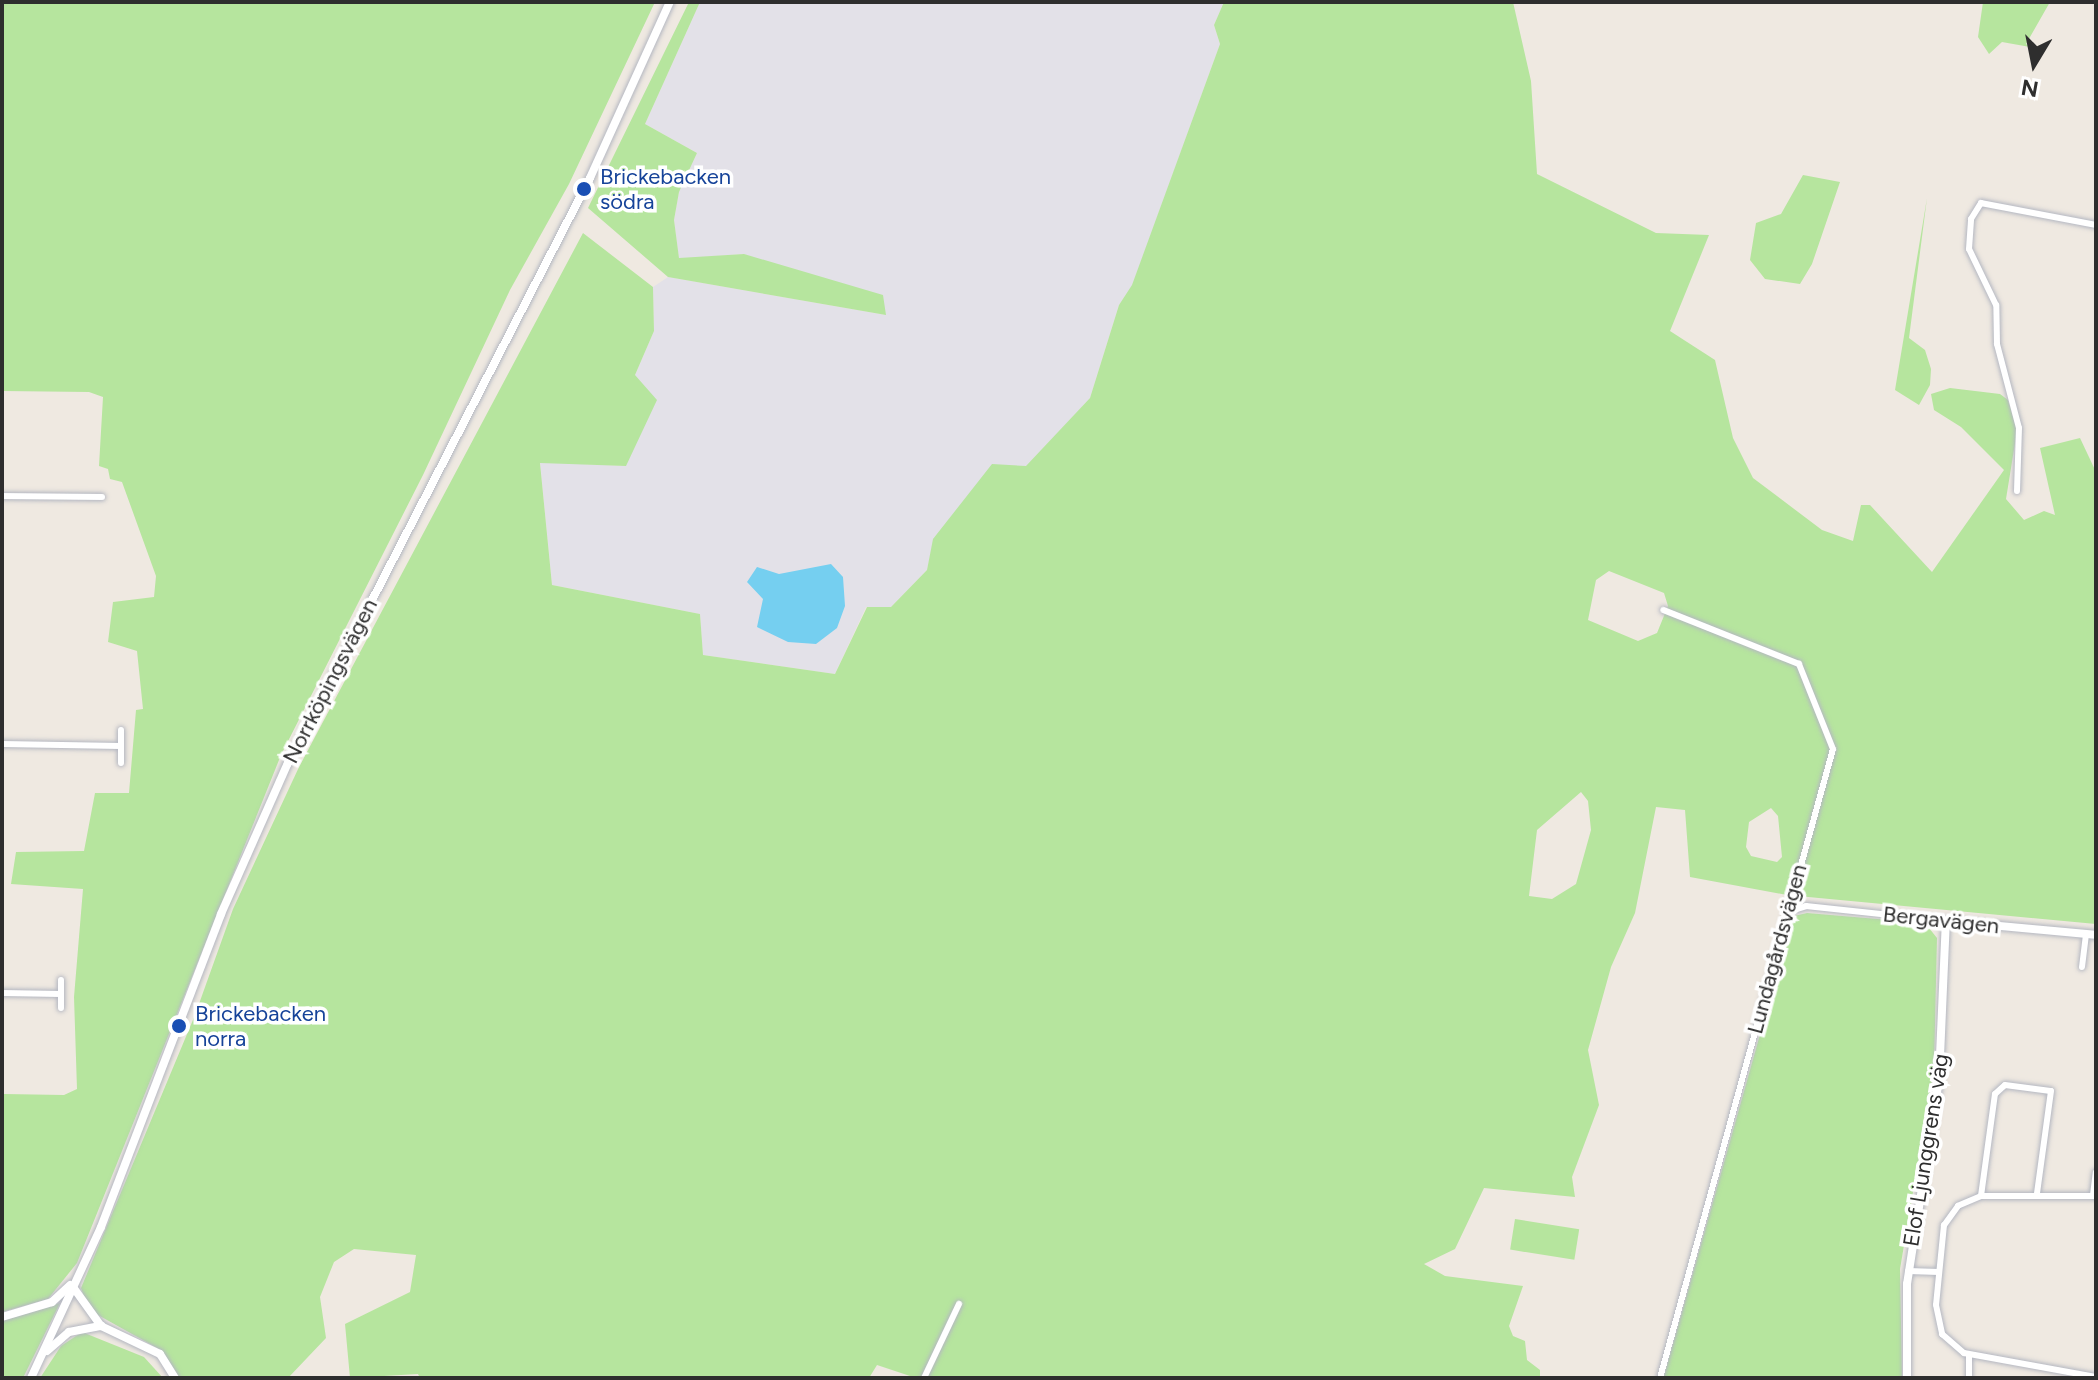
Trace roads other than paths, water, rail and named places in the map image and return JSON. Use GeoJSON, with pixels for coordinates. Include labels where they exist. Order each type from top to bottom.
{"type":"FeatureCollection","features":[{"type":"Feature","properties":{"kind":"main road","name":"Norrköpingsvägen"},"geometry":{"type":"LineString","coordinates":[[31,1378],[73,1287],[282,776],[590,178],[670,2]]}},
{"type":"Feature","properties":{"kind":"main road","name":"Bergavägen"},"geometry":{"type":"LineString","coordinates":[[1946,921],[2096,935]]}},
{"type":"Feature","properties":{"kind":"main road","name":"Elof Ljunggrens väg"},"geometry":{"type":"LineString","coordinates":[[1907,1378],[1908,1271],[1939,1079],[1946,921]]}},
{"type":"Feature","properties":{"kind":"main road"},"geometry":{"type":"LineString","coordinates":[[2,1317],[52,1302],[78,1275]]}},
{"type":"Feature","properties":{"kind":"main road"},"geometry":{"type":"LineString","coordinates":[[73,1287],[101,1326],[160,1354],[175,1378]]}},
{"type":"Feature","properties":{"kind":"main road"},"geometry":{"type":"LineString","coordinates":[[40,1359],[69,1332],[101,1326]]}},
{"type":"Feature","properties":{"kind":"street"},"geometry":{"type":"LineString","coordinates":[[2017,491],[2019,428],[1997,344],[1996,305],[1969,249],[1971,219],[1981,203],[2096,225]]}},
{"type":"Feature","properties":{"kind":"street"},"geometry":{"type":"LineString","coordinates":[[2,496],[102,497]]}},
{"type":"Feature","properties":{"kind":"street","name":"Lundagårdsvägen"},"geometry":{"type":"LineString","coordinates":[[1660,1378],[1833,749],[1809,680],[1799,664],[1663,610]]}},
{"type":"Feature","properties":{"kind":"street"},"geometry":{"type":"LineString","coordinates":[[121,730],[121,763]]}},
{"type":"Feature","properties":{"kind":"street"},"geometry":{"type":"LineString","coordinates":[[2,744],[121,746]]}},
{"type":"Feature","properties":{"kind":"street","name":"Bergavägen"},"geometry":{"type":"LineString","coordinates":[[1789,914],[1806,906],[1946,921]]}},
{"type":"Feature","properties":{"kind":"street"},"geometry":{"type":"LineString","coordinates":[[2082,967],[2086,934]]}},
{"type":"Feature","properties":{"kind":"street"},"geometry":{"type":"LineString","coordinates":[[61,980],[61,1008]]}},
{"type":"Feature","properties":{"kind":"street"},"geometry":{"type":"LineString","coordinates":[[2,993],[61,994]]}},
{"type":"Feature","properties":{"kind":"street"},"geometry":{"type":"LineString","coordinates":[[1981,1196],[1993,1103],[2000,1086],[1995,1076]]}},
{"type":"Feature","properties":{"kind":"street"},"geometry":{"type":"LineString","coordinates":[[2000,1086],[2051,1091],[2037,1193]]}},
{"type":"Feature","properties":{"kind":"street"},"geometry":{"type":"LineString","coordinates":[[2096,1172],[2094,1196],[2037,1193],[1981,1196],[1948,1215],[1939,1272],[1940,1330],[1951,1345],[1969,1355],[2026,1368],[2096,1377]]}},
{"type":"Feature","properties":{"kind":"street"},"geometry":{"type":"LineString","coordinates":[[1908,1271],[1939,1272]]}},
{"type":"Feature","properties":{"kind":"street"},"geometry":{"type":"LineString","coordinates":[[924,1378],[959,1304]]}},
{"type":"Feature","properties":{"kind":"street"},"geometry":{"type":"LineString","coordinates":[[1969,1355],[1969,1378]]}},
{"type":"Feature","properties":{"kind":"street"},"geometry":{"type":"LineString","coordinates":[[2024,1377],[2026,1368]]}},
{"type":"Feature","properties":{"kind":"water"},"geometry":{"type":"Polygon","coordinates":[[[831,564],[843,577],[845,606],[837,628],[816,644],[788,642],[757,627],[763,599],[747,582],[757,567],[779,574],[831,564]]]}},
{"type":"Feature","properties":{"kind":"place","name":"Brickebacken södra"},"geometry":{"type":"Point","coordinates":[584,189]}},
{"type":"Feature","properties":{"kind":"place","name":"Brickebacken norra"},"geometry":{"type":"Point","coordinates":[179,1026]}}]}
